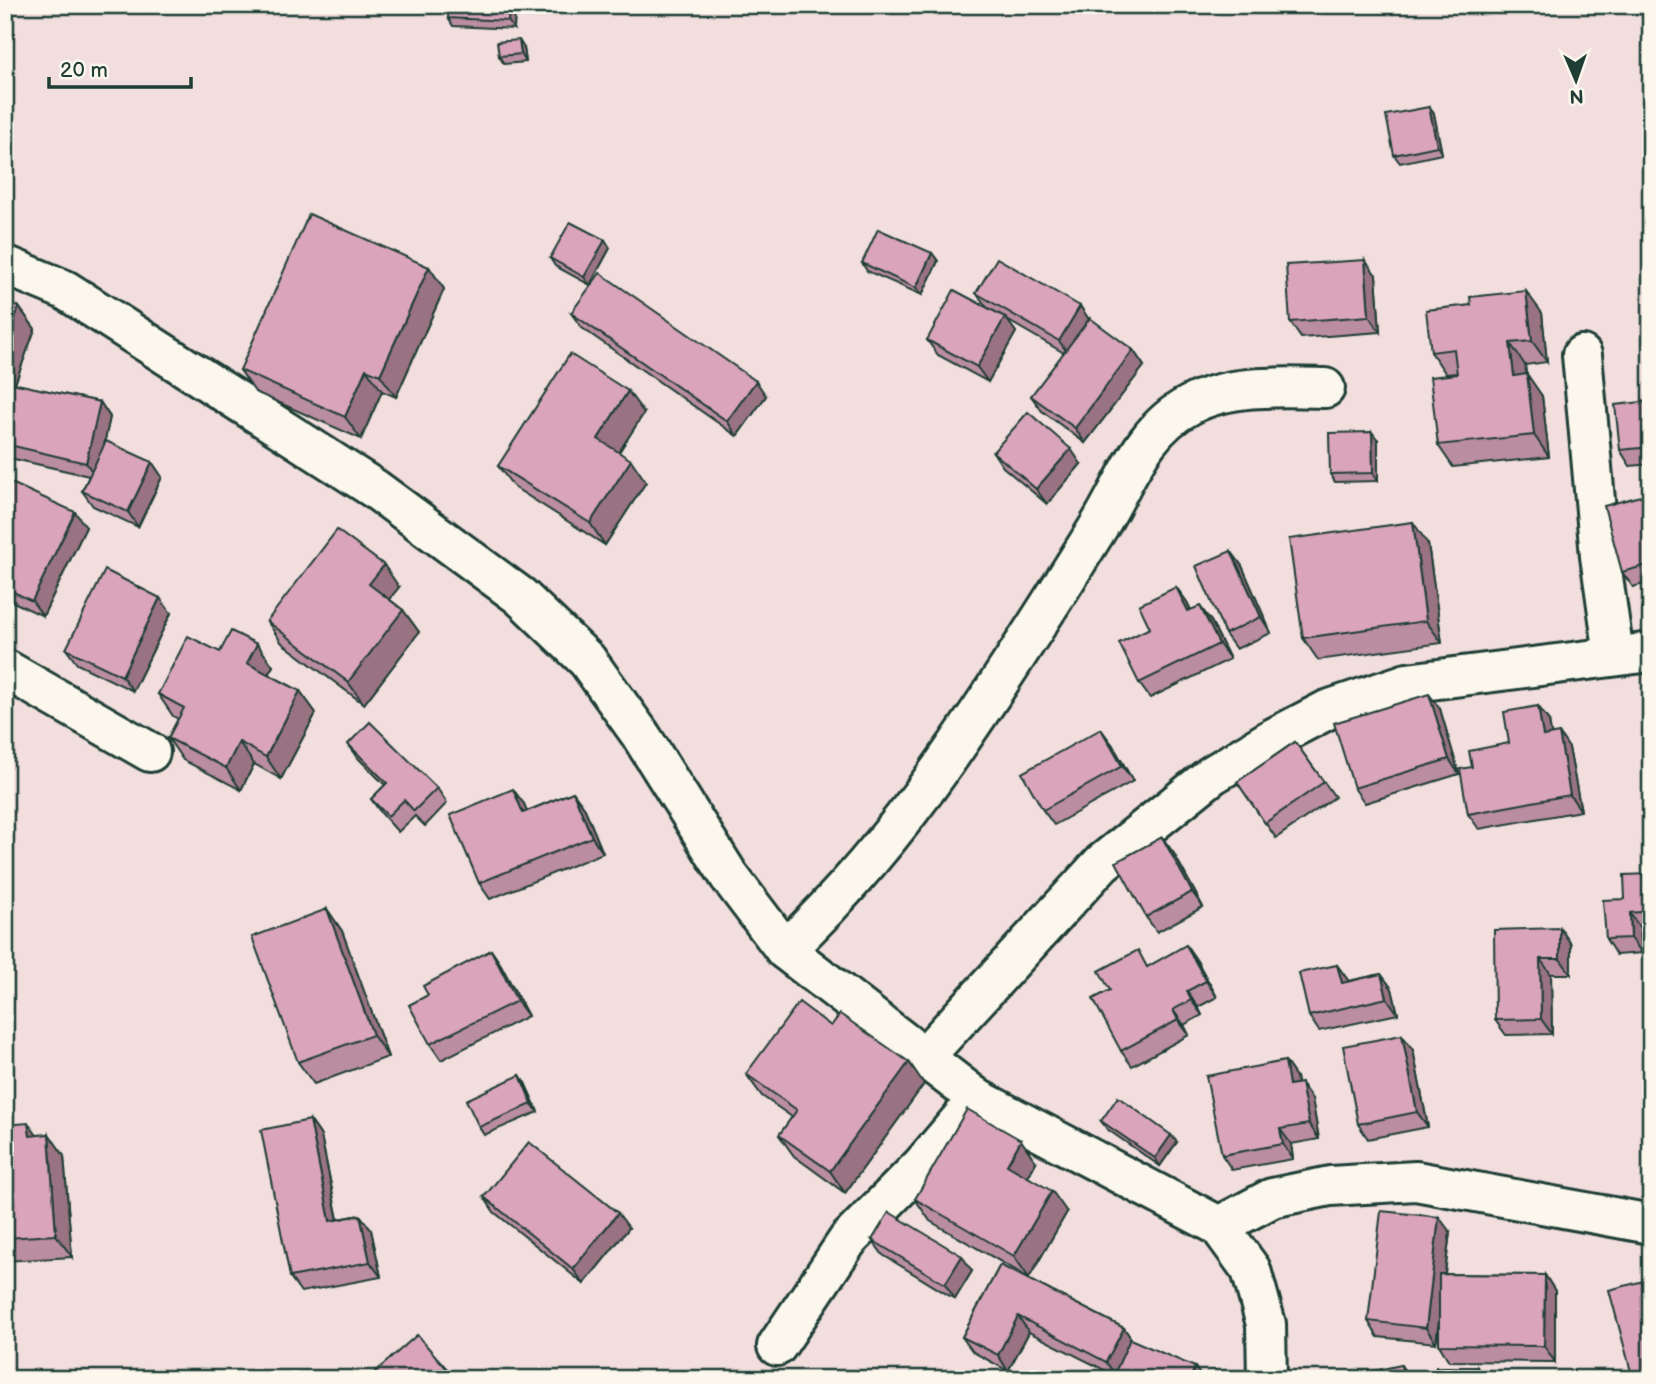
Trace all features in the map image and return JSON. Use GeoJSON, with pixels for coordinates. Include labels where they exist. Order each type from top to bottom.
{"type":"FeatureCollection","features":[{"type":"Feature","properties":{"kind":"street"},"geometry":{"type":"LineString","coordinates":[[5,265],[65,290],[375,489],[520,597],[587,660],[640,734],[729,876],[785,950],[978,1098],[1219,1226],[1251,1270],[1266,1324],[1267,1379]]}},
{"type":"Feature","properties":{"kind":"street"},"geometry":{"type":"LineString","coordinates":[[1582,355],[1600,556],[1614,655]]}},
{"type":"Feature","properties":{"kind":"street"},"geometry":{"type":"LineString","coordinates":[[785,950],[850,886],[945,762],[1101,524],[1132,463],[1167,421],[1190,405],[1229,392],[1288,387],[1325,388]]}},
{"type":"Feature","properties":{"kind":"street"},"geometry":{"type":"LineString","coordinates":[[925,1056],[1102,863],[1212,775],[1273,738],[1327,709],[1407,683],[1651,652]]}},
{"type":"Feature","properties":{"kind":"street"},"geometry":{"type":"LineString","coordinates":[[5,669],[150,752]]}},
{"type":"Feature","properties":{"kind":"street"},"geometry":{"type":"LineString","coordinates":[[777,1346],[848,1240],[922,1165],[978,1098]]}},
{"type":"Feature","properties":{"kind":"street"},"geometry":{"type":"LineString","coordinates":[[1219,1226],[1272,1198],[1330,1186],[1416,1181],[1651,1224]]}},
{"type":"Feature","properties":{"kind":"building"},"geometry":{"type":"Polygon","coordinates":[[[449,5],[509,5],[508,21],[448,18],[449,5]]]}},
{"type":"Feature","properties":{"kind":"building"},"geometry":{"type":"Polygon","coordinates":[[[519,40],[521,54],[499,56],[497,42],[519,40]]]}},
{"type":"Feature","properties":{"kind":"building"},"geometry":{"type":"Polygon","coordinates":[[[1429,107],[1437,146],[1394,155],[1386,115],[1429,107]]]}},
{"type":"Feature","properties":{"kind":"building"},"geometry":{"type":"Polygon","coordinates":[[[1651,165],[1651,214],[1643,167],[1651,165]]]}},
{"type":"Feature","properties":{"kind":"building"},"geometry":{"type":"Polygon","coordinates":[[[309,214],[429,267],[380,375],[366,369],[345,417],[240,370],[309,214]]]}},
{"type":"Feature","properties":{"kind":"building"},"geometry":{"type":"Polygon","coordinates":[[[570,222],[605,240],[584,277],[550,258],[570,222]]]}},
{"type":"Feature","properties":{"kind":"building"},"geometry":{"type":"Polygon","coordinates":[[[878,229],[932,253],[916,288],[862,263],[878,229]]]}},
{"type":"Feature","properties":{"kind":"building"},"geometry":{"type":"Polygon","coordinates":[[[997,258],[1080,306],[1059,341],[976,293],[997,258]]]}},
{"type":"Feature","properties":{"kind":"building"},"geometry":{"type":"Polygon","coordinates":[[[1365,260],[1369,316],[1290,322],[1286,265],[1365,260]]]}},
{"type":"Feature","properties":{"kind":"building"},"geometry":{"type":"Polygon","coordinates":[[[600,273],[756,381],[727,421],[571,313],[600,273]]]}},
{"type":"Feature","properties":{"kind":"building"},"geometry":{"type":"Polygon","coordinates":[[[954,290],[1005,317],[977,367],[927,340],[954,290]]]}},
{"type":"Feature","properties":{"kind":"building"},"geometry":{"type":"Polygon","coordinates":[[[1526,291],[1532,341],[1510,343],[1514,376],[1527,374],[1534,435],[1438,445],[1430,377],[1457,374],[1454,349],[1431,352],[1426,310],[1471,305],[1470,297],[1526,291]]]}},
{"type":"Feature","properties":{"kind":"building"},"geometry":{"type":"Polygon","coordinates":[[[5,302],[19,307],[5,346],[5,302]]]}},
{"type":"Feature","properties":{"kind":"building"},"geometry":{"type":"Polygon","coordinates":[[[1090,318],[1133,350],[1075,428],[1031,396],[1090,318]]]}},
{"type":"Feature","properties":{"kind":"building"},"geometry":{"type":"Polygon","coordinates":[[[570,354],[628,391],[598,439],[631,460],[590,523],[498,466],[570,354]]]}},
{"type":"Feature","properties":{"kind":"building"},"geometry":{"type":"Polygon","coordinates":[[[12,383],[100,402],[86,463],[5,444],[5,415],[12,383]]]}},
{"type":"Feature","properties":{"kind":"building"},"geometry":{"type":"Polygon","coordinates":[[[1651,401],[1651,447],[1620,450],[1615,405],[1651,401]]]}},
{"type":"Feature","properties":{"kind":"building"},"geometry":{"type":"Polygon","coordinates":[[[1028,412],[1071,449],[1036,489],[993,452],[1028,412]]]}},
{"type":"Feature","properties":{"kind":"building"},"geometry":{"type":"Polygon","coordinates":[[[1372,432],[1373,473],[1330,474],[1329,433],[1372,432]]]}},
{"type":"Feature","properties":{"kind":"building"},"geometry":{"type":"Polygon","coordinates":[[[106,441],[152,462],[128,512],[82,491],[106,441]]]}},
{"type":"Feature","properties":{"kind":"building"},"geometry":{"type":"Polygon","coordinates":[[[5,480],[75,512],[32,601],[5,588],[5,480]]]}},
{"type":"Feature","properties":{"kind":"building"},"geometry":{"type":"Polygon","coordinates":[[[1651,493],[1651,564],[1622,572],[1604,506],[1651,493]]]}},
{"type":"Feature","properties":{"kind":"building"},"geometry":{"type":"Polygon","coordinates":[[[1413,522],[1426,621],[1303,638],[1289,539],[1413,522]]]}},
{"type":"Feature","properties":{"kind":"building"},"geometry":{"type":"Polygon","coordinates":[[[337,530],[384,565],[369,584],[403,610],[348,682],[267,621],[337,530]]]}},
{"type":"Feature","properties":{"kind":"building"},"geometry":{"type":"Polygon","coordinates":[[[1231,551],[1261,617],[1225,634],[1196,566],[1231,551]]]}},
{"type":"Feature","properties":{"kind":"building"},"geometry":{"type":"Polygon","coordinates":[[[105,570],[160,598],[122,676],[66,649],[105,570]]]}},
{"type":"Feature","properties":{"kind":"building"},"geometry":{"type":"Polygon","coordinates":[[[1176,587],[1188,611],[1200,606],[1219,644],[1139,683],[1119,643],[1150,628],[1139,605],[1176,587]]]}},
{"type":"Feature","properties":{"kind":"building"},"geometry":{"type":"Polygon","coordinates":[[[231,631],[257,644],[247,663],[300,691],[266,757],[239,742],[226,768],[168,738],[184,708],[158,694],[188,636],[220,652],[231,631]]]}},
{"type":"Feature","properties":{"kind":"building"},"geometry":{"type":"Polygon","coordinates":[[[1429,694],[1449,759],[1354,788],[1334,723],[1429,694]]]}},
{"type":"Feature","properties":{"kind":"building"},"geometry":{"type":"Polygon","coordinates":[[[1538,706],[1543,736],[1559,733],[1570,795],[1468,814],[1460,769],[1472,767],[1469,751],[1509,743],[1504,712],[1538,706]]]}},
{"type":"Feature","properties":{"kind":"building"},"geometry":{"type":"Polygon","coordinates":[[[370,722],[437,788],[414,811],[404,800],[388,816],[371,799],[387,783],[348,744],[370,722]]]}},
{"type":"Feature","properties":{"kind":"building"},"geometry":{"type":"Polygon","coordinates":[[[1101,729],[1122,766],[1043,810],[1022,773],[1101,729]]]}},
{"type":"Feature","properties":{"kind":"building"},"geometry":{"type":"Polygon","coordinates":[[[1295,742],[1324,782],[1265,823],[1237,782],[1295,742]]]}},
{"type":"Feature","properties":{"kind":"building"},"geometry":{"type":"Polygon","coordinates":[[[513,789],[523,813],[573,792],[592,837],[479,883],[450,815],[513,789]]]}},
{"type":"Feature","properties":{"kind":"building"},"geometry":{"type":"Polygon","coordinates":[[[1162,837],[1192,892],[1146,917],[1116,862],[1162,837]]]}},
{"type":"Feature","properties":{"kind":"building"},"geometry":{"type":"Polygon","coordinates":[[[1651,874],[1651,911],[1630,913],[1631,938],[1606,939],[1603,900],[1625,899],[1624,875],[1651,874]]]}},
{"type":"Feature","properties":{"kind":"building"},"geometry":{"type":"Polygon","coordinates":[[[327,909],[373,1035],[298,1062],[252,937],[327,909]]]}},
{"type":"Feature","properties":{"kind":"building"},"geometry":{"type":"Polygon","coordinates":[[[1560,928],[1560,959],[1540,959],[1541,1019],[1495,1020],[1494,930],[1560,928]]]}},
{"type":"Feature","properties":{"kind":"building"},"geometry":{"type":"Polygon","coordinates":[[[1186,945],[1206,981],[1187,991],[1191,1000],[1173,1010],[1178,1020],[1121,1051],[1093,999],[1110,990],[1099,971],[1138,950],[1147,967],[1186,945]]]}},
{"type":"Feature","properties":{"kind":"building"},"geometry":{"type":"Polygon","coordinates":[[[491,950],[517,1001],[430,1044],[409,1005],[428,995],[423,986],[491,950]]]}},
{"type":"Feature","properties":{"kind":"building"},"geometry":{"type":"Polygon","coordinates":[[[1337,965],[1342,983],[1381,974],[1387,998],[1309,1016],[1299,973],[1337,965]]]}},
{"type":"Feature","properties":{"kind":"building"},"geometry":{"type":"Polygon","coordinates":[[[799,1002],[831,1026],[840,1014],[909,1062],[830,1171],[779,1135],[797,1110],[746,1074],[799,1002]]]}},
{"type":"Feature","properties":{"kind":"building"},"geometry":{"type":"Polygon","coordinates":[[[1402,1035],[1417,1112],[1358,1124],[1343,1046],[1402,1035]]]}},
{"type":"Feature","properties":{"kind":"building"},"geometry":{"type":"Polygon","coordinates":[[[1285,1061],[1289,1085],[1301,1083],[1309,1124],[1280,1129],[1283,1144],[1222,1155],[1206,1076],[1285,1061]]]}},
{"type":"Feature","properties":{"kind":"building"},"geometry":{"type":"Polygon","coordinates":[[[520,1075],[532,1104],[479,1127],[466,1100],[520,1075]]]}},
{"type":"Feature","properties":{"kind":"building"},"geometry":{"type":"Polygon","coordinates":[[[1118,1097],[1171,1135],[1155,1158],[1101,1121],[1118,1097]]]}},
{"type":"Feature","properties":{"kind":"building"},"geometry":{"type":"Polygon","coordinates":[[[967,1109],[1021,1140],[1007,1165],[1052,1191],[1014,1256],[915,1199],[967,1109]]]}},
{"type":"Feature","properties":{"kind":"building"},"geometry":{"type":"Polygon","coordinates":[[[310,1120],[330,1221],[360,1215],[370,1262],[290,1277],[261,1130],[310,1120]]]}},
{"type":"Feature","properties":{"kind":"building"},"geometry":{"type":"Polygon","coordinates":[[[28,1123],[30,1136],[49,1134],[56,1235],[5,1238],[5,1125],[28,1123]]]}},
{"type":"Feature","properties":{"kind":"building"},"geometry":{"type":"Polygon","coordinates":[[[529,1142],[618,1213],[573,1269],[484,1197],[529,1142]]]}},
{"type":"Feature","properties":{"kind":"building"},"geometry":{"type":"Polygon","coordinates":[[[1381,1211],[1439,1217],[1426,1328],[1368,1321],[1381,1211]]]}},
{"type":"Feature","properties":{"kind":"building"},"geometry":{"type":"Polygon","coordinates":[[[889,1212],[962,1256],[945,1284],[872,1240],[889,1212]]]}},
{"type":"Feature","properties":{"kind":"building"},"geometry":{"type":"Polygon","coordinates":[[[1000,1265],[1124,1328],[1106,1362],[1018,1316],[998,1355],[962,1337],[1000,1265]]]}},
{"type":"Feature","properties":{"kind":"building"},"geometry":{"type":"Polygon","coordinates":[[[1439,1274],[1545,1275],[1544,1346],[1439,1345],[1439,1274]]]}},
{"type":"Feature","properties":{"kind":"building"},"geometry":{"type":"Polygon","coordinates":[[[1651,1279],[1651,1375],[1633,1379],[1609,1290],[1651,1279]]]}},
{"type":"Feature","properties":{"kind":"building"},"geometry":{"type":"Polygon","coordinates":[[[417,1335],[456,1379],[367,1379],[417,1335]]]}},
{"type":"Feature","properties":{"kind":"building"},"geometry":{"type":"Polygon","coordinates":[[[1130,1339],[1195,1367],[1190,1379],[1112,1379],[1130,1339]]]}},
{"type":"Feature","properties":{"kind":"building"},"geometry":{"type":"Polygon","coordinates":[[[1401,1365],[1404,1379],[1337,1379],[1401,1365]]]}},
{"type":"Feature","properties":{"kind":"building"},"geometry":{"type":"Polygon","coordinates":[[[1436,1367],[1477,1367],[1478,1379],[1436,1379],[1436,1367]]]}}]}
